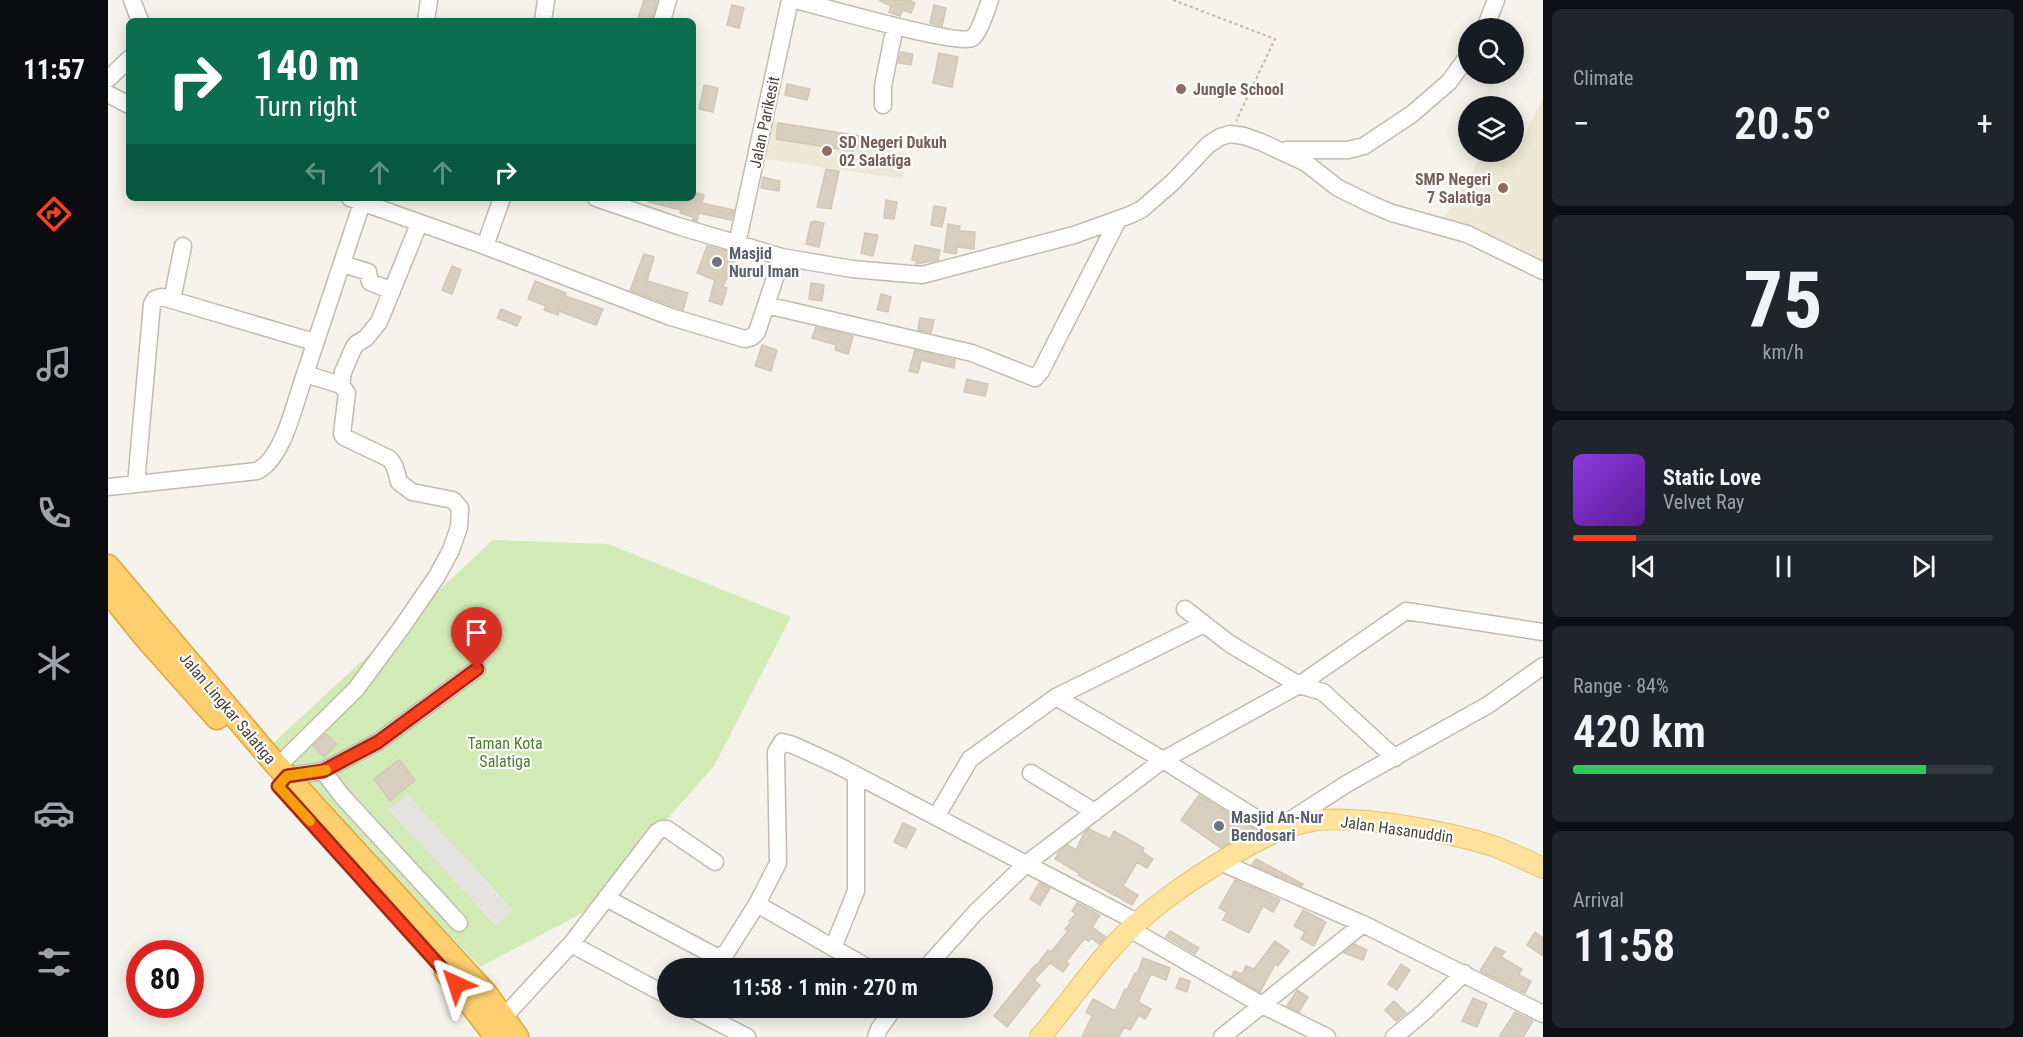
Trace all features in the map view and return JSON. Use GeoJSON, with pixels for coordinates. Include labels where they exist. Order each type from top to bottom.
{"type":"FeatureCollection","features":[{"type":"Feature","properties":{"kind":"highway","name":"Jalan Lingkar Salatiga"},"geometry":{"type":"LineString","coordinates":[[108,566],[281,776]]}},
{"type":"Feature","properties":{"kind":"highway","name":"Jalan Lingkar Salatiga"},"geometry":{"type":"LineString","coordinates":[[108,591],[144,636],[281,776],[487,995],[500,1027],[517,1037]]}},
{"type":"Feature","properties":{"kind":"main road","name":"Jalan Hasanuddin"},"geometry":{"type":"LineString","coordinates":[[1045,1036],[1109,951],[1134,926],[1173,892],[1275,830],[1316,820],[1369,822],[1447,834],[1493,846],[1543,868]]}},
{"type":"Feature","properties":{"kind":"street"},"geometry":{"type":"LineString","coordinates":[[132,0],[139,18]]}},
{"type":"Feature","properties":{"kind":"street"},"geometry":{"type":"LineString","coordinates":[[426,18],[429,0]]}},
{"type":"Feature","properties":{"kind":"street"},"geometry":{"type":"LineString","coordinates":[[543,18],[546,0]]}},
{"type":"Feature","properties":{"kind":"street"},"geometry":{"type":"LineString","coordinates":[[663,18],[668,0]]}},
{"type":"Feature","properties":{"kind":"street","name":"Jalan Parikesit"},"geometry":{"type":"LineString","coordinates":[[737,244],[790,0]]}},
{"type":"Feature","properties":{"kind":"street"},"geometry":{"type":"LineString","coordinates":[[795,0],[928,34],[968,39],[976,35],[990,0]]}},
{"type":"Feature","properties":{"kind":"street"},"geometry":{"type":"LineString","coordinates":[[1489,18],[1496,0]]}},
{"type":"Feature","properties":{"kind":"street"},"geometry":{"type":"LineString","coordinates":[[883,105],[883,86],[895,26]]}},
{"type":"Feature","properties":{"kind":"street"},"geometry":{"type":"LineString","coordinates":[[108,79],[126,62]]}},
{"type":"Feature","properties":{"kind":"street"},"geometry":{"type":"LineString","coordinates":[[1280,150],[1348,150],[1364,146],[1412,114],[1449,82],[1458,70]]}},
{"type":"Feature","properties":{"kind":"street"},"geometry":{"type":"LineString","coordinates":[[108,94],[126,103]]}},
{"type":"Feature","properties":{"kind":"street"},"geometry":{"type":"LineString","coordinates":[[628,203],[737,244],[783,257],[852,269],[922,275],[1118,220],[1142,209],[1173,182],[1208,146],[1220,137],[1230,134],[1244,136],[1280,150],[1310,166],[1338,188],[1373,205],[1392,213],[1467,234],[1543,271]]}},
{"type":"Feature","properties":{"kind":"street"},"geometry":{"type":"LineString","coordinates":[[108,487],[257,471],[265,467],[280,444],[314,342],[321,329],[343,264],[356,201]]}},
{"type":"Feature","properties":{"kind":"street"},"geometry":{"type":"LineString","coordinates":[[359,201],[485,246],[671,317],[746,339],[757,333],[783,257]]}},
{"type":"Feature","properties":{"kind":"street"},"geometry":{"type":"LineString","coordinates":[[485,246],[501,201]]}},
{"type":"Feature","properties":{"kind":"street"},"geometry":{"type":"LineString","coordinates":[[766,305],[972,353],[1035,378],[1041,371],[1118,220]]}},
{"type":"Feature","properties":{"kind":"street"},"geometry":{"type":"LineString","coordinates":[[341,385],[343,372],[356,344],[374,330],[419,224]]}},
{"type":"Feature","properties":{"kind":"street"},"geometry":{"type":"LineString","coordinates":[[172,300],[183,246]]}},
{"type":"Feature","properties":{"kind":"street"},"geometry":{"type":"LineString","coordinates":[[343,264],[368,272],[370,282],[392,291]]}},
{"type":"Feature","properties":{"kind":"street"},"geometry":{"type":"LineString","coordinates":[[136,484],[152,304],[155,299],[162,297],[314,342]]}},
{"type":"Feature","properties":{"kind":"street"},"geometry":{"type":"LineString","coordinates":[[281,776],[356,689],[402,627],[437,576],[451,550],[460,519],[460,508],[453,500],[412,492],[399,482],[396,467],[390,459],[344,437],[342,434],[347,393],[341,385],[305,374]]}},
{"type":"Feature","properties":{"kind":"street"},"geometry":{"type":"LineString","coordinates":[[1185,609],[1230,644],[1299,685],[1323,692],[1395,758]]}},
{"type":"Feature","properties":{"kind":"street"},"geometry":{"type":"LineString","coordinates":[[935,958],[975,912],[1026,864],[1163,760],[1299,685],[1406,611],[1543,632]]}},
{"type":"Feature","properties":{"kind":"street"},"geometry":{"type":"LineString","coordinates":[[936,817],[970,759],[1056,697],[1204,624]]}},
{"type":"Feature","properties":{"kind":"street"},"geometry":{"type":"LineString","coordinates":[[1056,697],[1275,830],[1348,783],[1488,705],[1543,666]]}},
{"type":"Feature","properties":{"kind":"street"},"geometry":{"type":"LineString","coordinates":[[281,776],[323,771],[378,742],[477,669]]}},
{"type":"Feature","properties":{"kind":"street"},"geometry":{"type":"LineString","coordinates":[[606,898],[717,957],[726,953],[757,904],[778,863],[776,752],[783,742],[856,776],[1026,864],[1134,926],[1262,1005],[1327,1037]]}},
{"type":"Feature","properties":{"kind":"street"},"geometry":{"type":"LineString","coordinates":[[323,771],[342,796],[459,923]]}},
{"type":"Feature","properties":{"kind":"street"},"geometry":{"type":"LineString","coordinates":[[1031,773],[1095,812]]}},
{"type":"Feature","properties":{"kind":"street"},"geometry":{"type":"LineString","coordinates":[[833,948],[856,891],[856,776]]}},
{"type":"Feature","properties":{"kind":"street"},"geometry":{"type":"LineString","coordinates":[[500,1027],[572,944],[657,832],[667,829],[715,862]]}},
{"type":"Feature","properties":{"kind":"street"},"geometry":{"type":"LineString","coordinates":[[1220,862],[1363,924],[1543,1014]]}},
{"type":"Feature","properties":{"kind":"street"},"geometry":{"type":"LineString","coordinates":[[757,904],[851,958]]}},
{"type":"Feature","properties":{"kind":"street"},"geometry":{"type":"LineString","coordinates":[[1222,1037],[1363,924]]}},
{"type":"Feature","properties":{"kind":"street"},"geometry":{"type":"LineString","coordinates":[[572,944],[657,990]]}},
{"type":"Feature","properties":{"kind":"street"},"geometry":{"type":"LineString","coordinates":[[1394,1037],[1464,974]]}},
{"type":"Feature","properties":{"kind":"street"},"geometry":{"type":"LineString","coordinates":[[710,1018],[747,1037]]}},
{"type":"Feature","properties":{"kind":"street"},"geometry":{"type":"LineString","coordinates":[[876,1037],[887,1018]]}},
{"type":"Feature","properties":{"kind":"path"},"geometry":{"type":"LineString","coordinates":[[1173,0],[1275,39],[1230,134]]}},
{"type":"Feature","properties":{"kind":"shaded area","name":"SMP Negeri 7 Salatiga"},"geometry":{"type":"Polygon","coordinates":[[[1543,97],[1543,265],[1474,228],[1443,220],[1478,162],[1524,162],[1524,138],[1543,97]]]}},
{"type":"Feature","properties":{"kind":"shaded area","name":"SD Negeri Dukuh 02 Salatiga"},"geometry":{"type":"Polygon","coordinates":[[[768,120],[880,138],[879,148],[907,154],[902,179],[760,158],[768,120]]]}},
{"type":"Feature","properties":{"kind":"shaded area"},"geometry":{"type":"Polygon","coordinates":[[[408,795],[513,910],[496,926],[388,809],[408,795]]]}},
{"type":"Feature","properties":{"kind":"green space","name":"Taman Kota Salatiga"},"geometry":{"type":"Polygon","coordinates":[[[493,540],[608,544],[791,617],[714,766],[586,911],[480,967],[271,745],[493,540]]]}},
{"type":"Feature","properties":{"kind":"building"},"geometry":{"type":"Polygon","coordinates":[[[644,0],[657,0],[653,18],[638,18],[644,0]]]}},
{"type":"Feature","properties":{"kind":"building"},"geometry":{"type":"Polygon","coordinates":[[[879,0],[909,0],[915,3],[911,13],[903,10],[900,16],[889,12],[891,6],[879,0]]]}},
{"type":"Feature","properties":{"kind":"building"},"geometry":{"type":"Polygon","coordinates":[[[732,5],[744,8],[739,28],[727,25],[732,5]]]}},
{"type":"Feature","properties":{"kind":"building"},"geometry":{"type":"Polygon","coordinates":[[[934,5],[946,8],[942,26],[930,23],[934,5]]]}},
{"type":"Feature","properties":{"kind":"building"},"geometry":{"type":"Polygon","coordinates":[[[901,52],[913,54],[911,65],[898,63],[901,52]]]}},
{"type":"Feature","properties":{"kind":"building"},"geometry":{"type":"Polygon","coordinates":[[[939,53],[958,57],[952,87],[933,83],[939,53]]]}},
{"type":"Feature","properties":{"kind":"building"},"geometry":{"type":"Polygon","coordinates":[[[787,84],[810,89],[807,100],[785,95],[787,84]]]}},
{"type":"Feature","properties":{"kind":"building"},"geometry":{"type":"Polygon","coordinates":[[[704,85],[718,88],[713,112],[699,109],[704,85]]]}},
{"type":"Feature","properties":{"kind":"building"},"geometry":{"type":"Polygon","coordinates":[[[778,123],[861,136],[859,148],[853,147],[853,151],[776,139],[778,123]]]}},
{"type":"Feature","properties":{"kind":"building"},"geometry":{"type":"Polygon","coordinates":[[[826,169],[839,171],[831,209],[817,207],[826,169]]]}},
{"type":"Feature","properties":{"kind":"building"},"geometry":{"type":"Polygon","coordinates":[[[763,177],[780,181],[779,191],[761,188],[763,177]]]}},
{"type":"Feature","properties":{"kind":"building"},"geometry":{"type":"Polygon","coordinates":[[[696,193],[704,195],[702,203],[734,210],[731,220],[699,213],[697,221],[693,220],[693,217],[680,213],[681,210],[648,202],[696,201],[696,193]]]}},
{"type":"Feature","properties":{"kind":"building"},"geometry":{"type":"Polygon","coordinates":[[[886,200],[897,202],[894,219],[884,218],[886,200]]]}},
{"type":"Feature","properties":{"kind":"building"},"geometry":{"type":"Polygon","coordinates":[[[934,206],[946,208],[942,227],[931,225],[934,206]]]}},
{"type":"Feature","properties":{"kind":"building"},"geometry":{"type":"Polygon","coordinates":[[[814,221],[824,223],[819,247],[806,244],[811,222],[814,223],[814,221]]]}},
{"type":"Feature","properties":{"kind":"building"},"geometry":{"type":"Polygon","coordinates":[[[948,224],[960,226],[959,231],[975,232],[974,249],[957,247],[956,254],[944,252],[948,224]]]}},
{"type":"Feature","properties":{"kind":"building"},"geometry":{"type":"Polygon","coordinates":[[[865,233],[878,235],[873,256],[861,253],[865,233]]]}},
{"type":"Feature","properties":{"kind":"building"},"geometry":{"type":"Polygon","coordinates":[[[915,245],[940,250],[938,260],[916,264],[917,261],[912,260],[915,245]]]}},
{"type":"Feature","properties":{"kind":"building","name":"Masjid Nurul Iman"},"geometry":{"type":"Polygon","coordinates":[[[707,246],[737,254],[723,287],[727,288],[722,305],[709,301],[715,280],[697,273],[707,246]]]}},
{"type":"Feature","properties":{"kind":"building"},"geometry":{"type":"Polygon","coordinates":[[[644,254],[654,257],[647,281],[688,293],[683,310],[630,290],[644,254]]]}},
{"type":"Feature","properties":{"kind":"building"},"geometry":{"type":"Polygon","coordinates":[[[452,266],[461,270],[452,294],[442,290],[452,266]]]}},
{"type":"Feature","properties":{"kind":"building"},"geometry":{"type":"Polygon","coordinates":[[[535,281],[566,293],[565,296],[603,309],[596,325],[559,311],[558,315],[544,310],[546,306],[528,299],[535,281]]]}},
{"type":"Feature","properties":{"kind":"building"},"geometry":{"type":"Polygon","coordinates":[[[811,283],[824,285],[822,301],[809,299],[811,283]]]}},
{"type":"Feature","properties":{"kind":"building"},"geometry":{"type":"Polygon","coordinates":[[[881,294],[891,297],[888,312],[877,310],[881,294]]]}},
{"type":"Feature","properties":{"kind":"building"},"geometry":{"type":"Polygon","coordinates":[[[501,309],[521,317],[517,326],[497,318],[501,309]]]}},
{"type":"Feature","properties":{"kind":"building"},"geometry":{"type":"Polygon","coordinates":[[[920,318],[934,320],[931,333],[918,330],[920,318]]]}},
{"type":"Feature","properties":{"kind":"building"},"geometry":{"type":"Polygon","coordinates":[[[816,327],[853,336],[848,354],[835,350],[836,345],[812,338],[816,327]]]}},
{"type":"Feature","properties":{"kind":"building"},"geometry":{"type":"Polygon","coordinates":[[[762,345],[777,350],[771,371],[755,366],[762,345]]]}},
{"type":"Feature","properties":{"kind":"building"},"geometry":{"type":"Polygon","coordinates":[[[915,350],[955,360],[954,368],[921,360],[918,373],[909,371],[915,350]]]}},
{"type":"Feature","properties":{"kind":"building"},"geometry":{"type":"Polygon","coordinates":[[[967,379],[988,384],[985,396],[964,392],[967,379]]]}},
{"type":"Feature","properties":{"kind":"building"},"geometry":{"type":"Polygon","coordinates":[[[326,734],[337,744],[324,757],[313,746],[326,734]]]}},
{"type":"Feature","properties":{"kind":"building"},"geometry":{"type":"Polygon","coordinates":[[[399,760],[415,780],[390,801],[374,779],[399,760]]]}},
{"type":"Feature","properties":{"kind":"building","name":"Masjid An-Nur Bendosari"},"geometry":{"type":"Polygon","coordinates":[[[1199,795],[1254,829],[1221,848],[1181,820],[1199,795]]]}},
{"type":"Feature","properties":{"kind":"building"},"geometry":{"type":"Polygon","coordinates":[[[903,823],[916,829],[906,848],[894,842],[903,823]]]}},
{"type":"Feature","properties":{"kind":"building"},"geometry":{"type":"Polygon","coordinates":[[[1089,829],[1110,839],[1114,831],[1144,848],[1142,852],[1153,859],[1147,868],[1137,862],[1123,886],[1138,895],[1132,905],[1078,875],[1079,873],[1055,859],[1059,852],[1068,845],[1076,850],[1084,833],[1089,829]]]}},
{"type":"Feature","properties":{"kind":"building"},"geometry":{"type":"Polygon","coordinates":[[[1256,859],[1303,884],[1302,886],[1252,865],[1256,859]]]}},
{"type":"Feature","properties":{"kind":"building"},"geometry":{"type":"Polygon","coordinates":[[[1235,880],[1280,900],[1273,912],[1263,906],[1249,933],[1223,920],[1227,912],[1219,908],[1235,880]]]}},
{"type":"Feature","properties":{"kind":"building"},"geometry":{"type":"Polygon","coordinates":[[[1039,883],[1050,888],[1040,905],[1030,899],[1039,883]]]}},
{"type":"Feature","properties":{"kind":"building"},"geometry":{"type":"Polygon","coordinates":[[[1077,903],[1100,915],[1092,927],[1106,937],[1099,944],[1091,938],[1089,941],[1084,939],[1066,962],[1069,964],[1063,972],[1050,963],[1034,980],[1040,985],[1007,1027],[994,1016],[1048,950],[1051,952],[1068,931],[1065,929],[1076,914],[1072,911],[1077,903]]]}},
{"type":"Feature","properties":{"kind":"building"},"geometry":{"type":"Polygon","coordinates":[[[1303,910],[1326,922],[1314,946],[1301,939],[1305,932],[1294,926],[1303,910]]]}},
{"type":"Feature","properties":{"kind":"building"},"geometry":{"type":"Polygon","coordinates":[[[1170,931],[1199,948],[1195,954],[1166,937],[1170,931]]]}},
{"type":"Feature","properties":{"kind":"building"},"geometry":{"type":"Polygon","coordinates":[[[1535,932],[1543,938],[1543,956],[1527,945],[1535,932]]]}},
{"type":"Feature","properties":{"kind":"building"},"geometry":{"type":"Polygon","coordinates":[[[1275,941],[1289,951],[1278,966],[1275,964],[1260,992],[1232,976],[1234,971],[1242,974],[1246,966],[1254,969],[1275,941]]]}},
{"type":"Feature","properties":{"kind":"building"},"geometry":{"type":"Polygon","coordinates":[[[1354,944],[1367,950],[1363,960],[1344,953],[1354,944]]]}},
{"type":"Feature","properties":{"kind":"building"},"geometry":{"type":"Polygon","coordinates":[[[1495,947],[1505,952],[1501,957],[1522,969],[1519,975],[1531,981],[1525,993],[1480,971],[1495,947]]]}},
{"type":"Feature","properties":{"kind":"building"},"geometry":{"type":"Polygon","coordinates":[[[1143,958],[1170,968],[1166,980],[1151,974],[1138,1002],[1151,1009],[1145,1019],[1139,1015],[1130,1030],[1124,1027],[1119,1037],[1082,1037],[1092,1016],[1086,1012],[1093,999],[1115,1011],[1125,989],[1127,990],[1135,973],[1137,974],[1143,958]]]}},
{"type":"Feature","properties":{"kind":"building"},"geometry":{"type":"Polygon","coordinates":[[[1401,964],[1410,970],[1397,990],[1388,984],[1401,964]]]}},
{"type":"Feature","properties":{"kind":"building"},"geometry":{"type":"Polygon","coordinates":[[[1180,978],[1190,981],[1187,992],[1176,988],[1180,978]]]}},
{"type":"Feature","properties":{"kind":"building"},"geometry":{"type":"Polygon","coordinates":[[[1297,990],[1308,997],[1299,1012],[1287,1006],[1297,990]]]}},
{"type":"Feature","properties":{"kind":"building"},"geometry":{"type":"Polygon","coordinates":[[[1473,998],[1487,1004],[1477,1027],[1462,1021],[1473,998]]]}},
{"type":"Feature","properties":{"kind":"building"},"geometry":{"type":"Polygon","coordinates":[[[1394,1001],[1406,1013],[1396,1021],[1385,1010],[1394,1001]]]}},
{"type":"Feature","properties":{"kind":"building"},"geometry":{"type":"Polygon","coordinates":[[[1515,1012],[1533,1021],[1523,1037],[1499,1037],[1515,1012]]]}},
{"type":"Feature","properties":{"kind":"slow traffic"},"geometry":{"type":"LineString","coordinates":[[310,821],[278,786],[287,776],[326,770]]}},
{"type":"Feature","properties":{"kind":"place","name":"Jungle School"},"geometry":{"type":"Point","coordinates":[1181,89]}},
{"type":"Feature","properties":{"kind":"place","name":"SD Negeri Dukuh 02 Salatiga"},"geometry":{"type":"Point","coordinates":[827,151]}},
{"type":"Feature","properties":{"kind":"place","name":"SMP Negeri 7 Salatiga"},"geometry":{"type":"Point","coordinates":[1503,188]}},
{"type":"Feature","properties":{"kind":"place","name":"Masjid Nurul Iman"},"geometry":{"type":"Point","coordinates":[717,262]}},
{"type":"Feature","properties":{"kind":"place","name":"Masjid An-Nur Bendosari"},"geometry":{"type":"Point","coordinates":[1219,826]}},
{"type":"Feature","properties":{"kind":"route"},"geometry":{"type":"LineString","coordinates":[[456,984],[278,786],[287,776],[323,771],[378,742],[477,669]]}}]}
